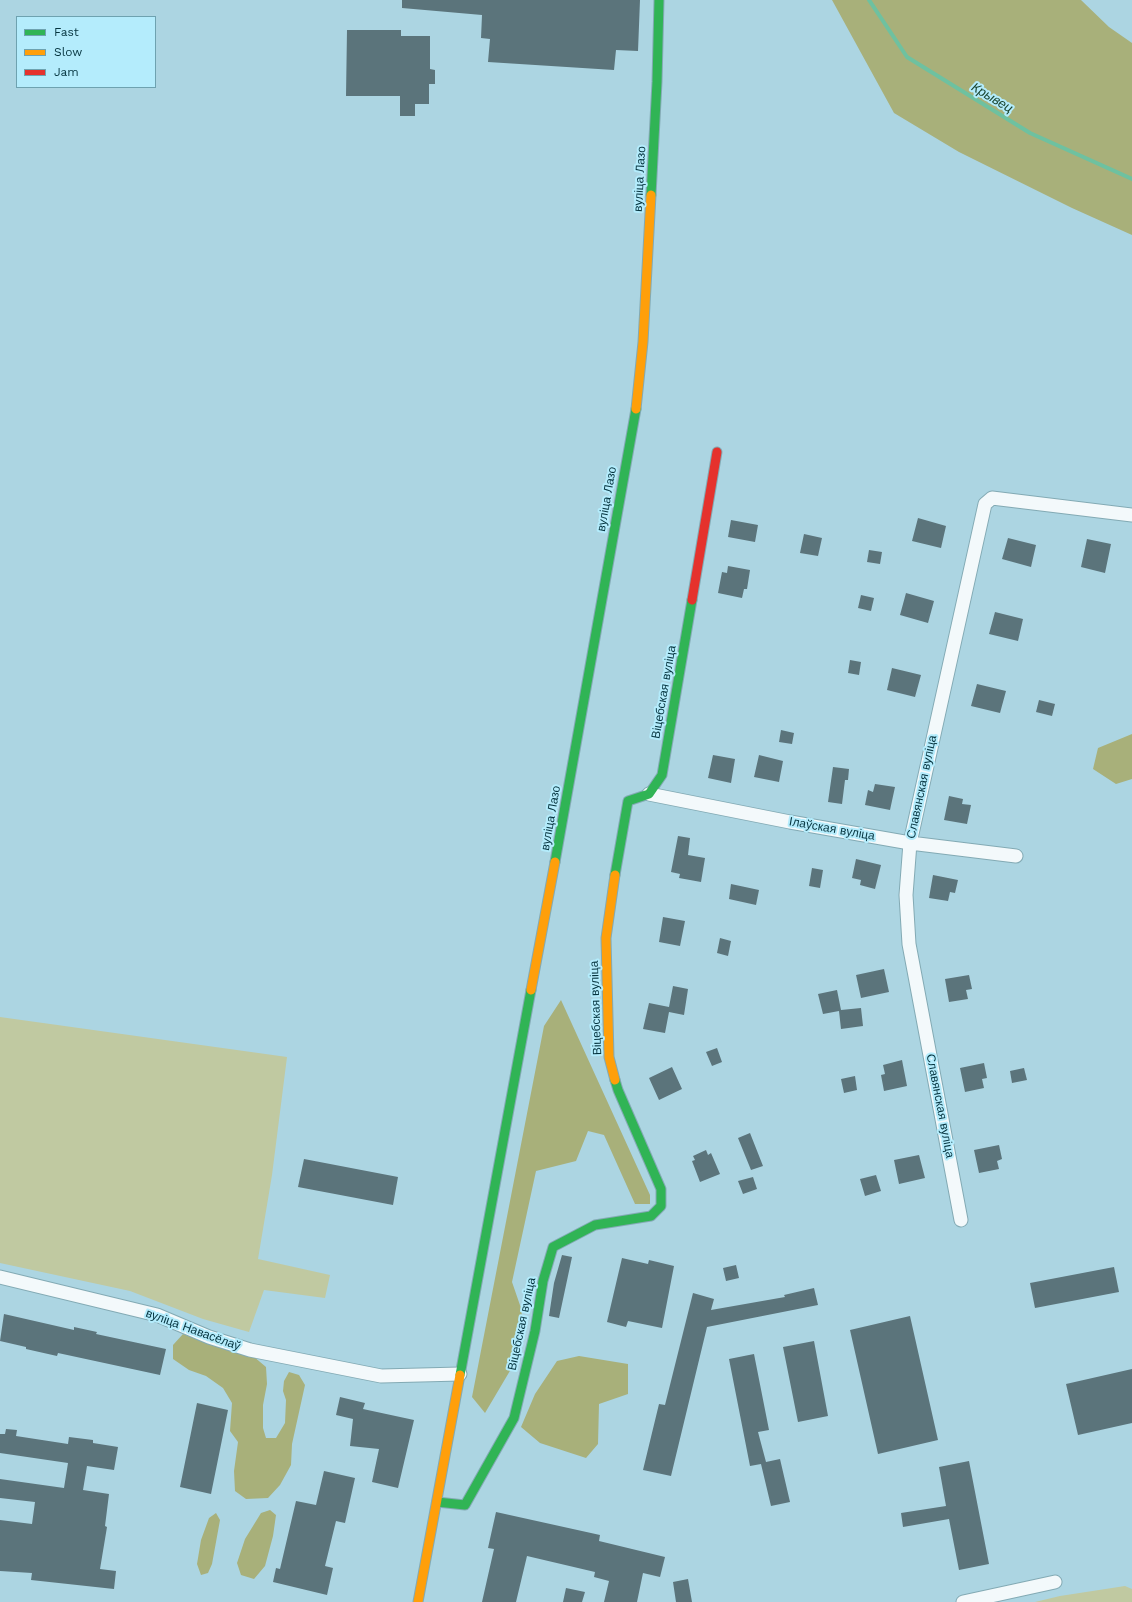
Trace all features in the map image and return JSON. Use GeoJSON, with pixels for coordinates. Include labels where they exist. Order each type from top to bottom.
{"type":"FeatureCollection","features":[{"type":"Feature","properties":{"kind":"main road","name":"вуліца Лазо"},"geometry":{"type":"LineString","coordinates":[[418,1602],[530,997],[637,402],[643,342],[657,82],[659,0]]}},
{"type":"Feature","properties":{"kind":"main road","name":"Віцебская вуліца"},"geometry":{"type":"LineString","coordinates":[[437,1502],[465,1505],[514,1418],[535,1331],[543,1281],[553,1247],[595,1225],[651,1216],[661,1206],[660,1189],[618,1090],[609,1057],[606,938],[617,859],[628,801],[649,794],[662,775],[716,452]]}},
{"type":"Feature","properties":{"kind":"street","name":"Славянская вуліца"},"geometry":{"type":"LineString","coordinates":[[961,1220],[909,944],[906,896],[910,843],[985,504],[992,498],[1132,515]]}},
{"type":"Feature","properties":{"kind":"street","name":"Ілаўская вуліца"},"geometry":{"type":"LineString","coordinates":[[649,794],[790,822],[910,843],[1016,856]]}},
{"type":"Feature","properties":{"kind":"street","name":"вуліца Навасёлаў"},"geometry":{"type":"LineString","coordinates":[[0,1277],[158,1315],[209,1338],[250,1350],[381,1376],[460,1374]]}},
{"type":"Feature","properties":{"kind":"street"},"geometry":{"type":"LineString","coordinates":[[963,1602],[1056,1582]]}},
{"type":"Feature","properties":{"kind":"green space"},"geometry":{"type":"Polygon","coordinates":[[[832,0],[1081,0],[1109,27],[1132,43],[1132,235],[1072,208],[959,152],[894,113],[832,0]]]}},
{"type":"Feature","properties":{"kind":"green space"},"geometry":{"type":"Polygon","coordinates":[[[1132,734],[1132,779],[1116,784],[1093,769],[1098,748],[1132,734]]]}},
{"type":"Feature","properties":{"kind":"green space"},"geometry":{"type":"Polygon","coordinates":[[[561,1000],[650,1195],[650,1204],[635,1204],[604,1135],[588,1131],[576,1161],[536,1171],[512,1282],[522,1311],[514,1364],[485,1413],[472,1397],[544,1026],[561,1000]]]}},
{"type":"Feature","properties":{"kind":"green space"},"geometry":{"type":"Polygon","coordinates":[[[0,1017],[287,1057],[272,1175],[258,1259],[330,1275],[325,1298],[264,1290],[249,1332],[203,1319],[130,1291],[0,1263],[0,1017]]]}},
{"type":"Feature","properties":{"kind":"green space"},"geometry":{"type":"Polygon","coordinates":[[[183,1334],[253,1356],[266,1367],[267,1384],[263,1405],[263,1428],[266,1438],[276,1438],[285,1423],[286,1400],[283,1391],[284,1381],[289,1372],[299,1375],[305,1385],[292,1444],[291,1465],[280,1485],[268,1498],[246,1499],[235,1491],[234,1471],[238,1442],[230,1431],[232,1403],[223,1388],[206,1376],[189,1370],[173,1359],[173,1345],[183,1334]]]}},
{"type":"Feature","properties":{"kind":"green space"},"geometry":{"type":"Polygon","coordinates":[[[579,1356],[628,1364],[628,1394],[599,1404],[598,1444],[586,1458],[540,1443],[521,1427],[535,1394],[557,1361],[579,1356]]]}},
{"type":"Feature","properties":{"kind":"green space"},"geometry":{"type":"Polygon","coordinates":[[[270,1510],[276,1515],[273,1536],[265,1566],[254,1579],[241,1575],[237,1563],[245,1539],[261,1513],[270,1510]]]}},
{"type":"Feature","properties":{"kind":"green space"},"geometry":{"type":"Polygon","coordinates":[[[216,1513],[220,1520],[212,1564],[208,1573],[201,1575],[197,1564],[201,1540],[209,1518],[216,1513]]]}},
{"type":"Feature","properties":{"kind":"green space"},"geometry":{"type":"Polygon","coordinates":[[[1125,1586],[1132,1589],[1132,1602],[1035,1602],[1060,1596],[1125,1586]]]}},
{"type":"Feature","properties":{"kind":"building"},"geometry":{"type":"Polygon","coordinates":[[[402,0],[640,0],[638,51],[616,50],[614,70],[488,62],[490,39],[481,38],[482,15],[402,8],[402,0]]]}},
{"type":"Feature","properties":{"kind":"building"},"geometry":{"type":"Polygon","coordinates":[[[347,30],[401,30],[401,36],[430,36],[430,69],[435,70],[435,84],[429,84],[429,104],[415,104],[415,116],[400,116],[400,96],[346,96],[347,30]]]}},
{"type":"Feature","properties":{"kind":"building"},"geometry":{"type":"Polygon","coordinates":[[[918,518],[946,526],[941,548],[912,541],[918,518]]]}},
{"type":"Feature","properties":{"kind":"building"},"geometry":{"type":"Polygon","coordinates":[[[731,520],[758,525],[755,542],[728,537],[731,520]]]}},
{"type":"Feature","properties":{"kind":"building"},"geometry":{"type":"Polygon","coordinates":[[[804,534],[822,538],[818,556],[800,553],[804,534]]]}},
{"type":"Feature","properties":{"kind":"building"},"geometry":{"type":"Polygon","coordinates":[[[1008,538],[1036,545],[1031,567],[1002,559],[1008,538]]]}},
{"type":"Feature","properties":{"kind":"building"},"geometry":{"type":"Polygon","coordinates":[[[1087,539],[1111,544],[1105,573],[1081,567],[1087,539]]]}},
{"type":"Feature","properties":{"kind":"building"},"geometry":{"type":"Polygon","coordinates":[[[869,550],[882,552],[880,564],[867,562],[869,550]]]}},
{"type":"Feature","properties":{"kind":"building"},"geometry":{"type":"Polygon","coordinates":[[[728,566],[750,570],[747,589],[744,589],[742,598],[718,593],[722,572],[727,573],[728,566]]]}},
{"type":"Feature","properties":{"kind":"building"},"geometry":{"type":"Polygon","coordinates":[[[906,593],[934,601],[928,623],[900,615],[906,593]]]}},
{"type":"Feature","properties":{"kind":"building"},"geometry":{"type":"Polygon","coordinates":[[[861,595],[874,598],[871,611],[858,608],[861,595]]]}},
{"type":"Feature","properties":{"kind":"building"},"geometry":{"type":"Polygon","coordinates":[[[995,612],[1023,619],[1018,641],[989,634],[995,612]]]}},
{"type":"Feature","properties":{"kind":"building"},"geometry":{"type":"Polygon","coordinates":[[[850,660],[861,662],[859,675],[848,673],[850,660]]]}},
{"type":"Feature","properties":{"kind":"building"},"geometry":{"type":"Polygon","coordinates":[[[892,668],[921,675],[915,697],[887,690],[892,668]]]}},
{"type":"Feature","properties":{"kind":"building"},"geometry":{"type":"Polygon","coordinates":[[[977,684],[1006,691],[1000,713],[971,706],[977,684]]]}},
{"type":"Feature","properties":{"kind":"building"},"geometry":{"type":"Polygon","coordinates":[[[1039,700],[1055,704],[1052,716],[1036,712],[1039,700]]]}},
{"type":"Feature","properties":{"kind":"building"},"geometry":{"type":"Polygon","coordinates":[[[781,730],[794,733],[792,744],[779,742],[781,730]]]}},
{"type":"Feature","properties":{"kind":"building"},"geometry":{"type":"Polygon","coordinates":[[[713,755],[735,759],[731,783],[708,778],[713,755]]]}},
{"type":"Feature","properties":{"kind":"building"},"geometry":{"type":"Polygon","coordinates":[[[759,755],[783,761],[779,782],[754,777],[759,755]]]}},
{"type":"Feature","properties":{"kind":"building"},"geometry":{"type":"Polygon","coordinates":[[[833,767],[849,769],[848,780],[845,780],[842,804],[828,802],[833,767]]]}},
{"type":"Feature","properties":{"kind":"building"},"geometry":{"type":"Polygon","coordinates":[[[875,784],[895,787],[890,810],[865,805],[868,790],[873,792],[875,784]]]}},
{"type":"Feature","properties":{"kind":"building"},"geometry":{"type":"Polygon","coordinates":[[[949,796],[963,799],[962,804],[971,805],[967,824],[944,820],[949,796]]]}},
{"type":"Feature","properties":{"kind":"building"},"geometry":{"type":"Polygon","coordinates":[[[678,836],[690,838],[688,855],[705,858],[701,882],[679,878],[680,874],[671,872],[678,836]]]}},
{"type":"Feature","properties":{"kind":"building"},"geometry":{"type":"Polygon","coordinates":[[[856,859],[881,865],[875,889],[860,885],[861,880],[852,878],[856,859]]]}},
{"type":"Feature","properties":{"kind":"building"},"geometry":{"type":"Polygon","coordinates":[[[812,868],[823,870],[820,888],[809,886],[812,868]]]}},
{"type":"Feature","properties":{"kind":"building"},"geometry":{"type":"Polygon","coordinates":[[[933,875],[958,880],[955,893],[950,892],[948,901],[929,898],[933,875]]]}},
{"type":"Feature","properties":{"kind":"building"},"geometry":{"type":"Polygon","coordinates":[[[731,884],[759,890],[756,905],[729,899],[731,884]]]}},
{"type":"Feature","properties":{"kind":"building"},"geometry":{"type":"Polygon","coordinates":[[[663,917],[685,921],[680,946],[659,942],[663,917]]]}},
{"type":"Feature","properties":{"kind":"building"},"geometry":{"type":"Polygon","coordinates":[[[720,938],[731,941],[728,956],[717,953],[720,938]]]}},
{"type":"Feature","properties":{"kind":"building"},"geometry":{"type":"Polygon","coordinates":[[[884,969],[889,992],[861,998],[856,975],[884,969]]]}},
{"type":"Feature","properties":{"kind":"building"},"geometry":{"type":"Polygon","coordinates":[[[969,975],[972,989],[966,990],[968,999],[949,1002],[945,979],[969,975]]]}},
{"type":"Feature","properties":{"kind":"building"},"geometry":{"type":"Polygon","coordinates":[[[673,986],[688,989],[684,1015],[669,1012],[665,1033],[643,1029],[649,1003],[669,1007],[673,986]]]}},
{"type":"Feature","properties":{"kind":"building"},"geometry":{"type":"Polygon","coordinates":[[[837,990],[841,1010],[861,1008],[863,1026],[841,1029],[839,1011],[823,1014],[818,994],[837,990]]]}},
{"type":"Feature","properties":{"kind":"building"},"geometry":{"type":"Polygon","coordinates":[[[717,1048],[722,1062],[712,1066],[706,1052],[717,1048]]]}},
{"type":"Feature","properties":{"kind":"building"},"geometry":{"type":"Polygon","coordinates":[[[902,1060],[907,1086],[884,1091],[881,1075],[885,1074],[883,1065],[902,1060]]]}},
{"type":"Feature","properties":{"kind":"building"},"geometry":{"type":"Polygon","coordinates":[[[984,1063],[987,1078],[982,1079],[984,1088],[965,1092],[960,1068],[984,1063]]]}},
{"type":"Feature","properties":{"kind":"building"},"geometry":{"type":"Polygon","coordinates":[[[672,1067],[682,1089],[659,1100],[649,1078],[672,1067]]]}},
{"type":"Feature","properties":{"kind":"building"},"geometry":{"type":"Polygon","coordinates":[[[1024,1068],[1027,1080],[1012,1083],[1010,1071],[1024,1068]]]}},
{"type":"Feature","properties":{"kind":"building"},"geometry":{"type":"Polygon","coordinates":[[[855,1076],[857,1090],[844,1093],[841,1079],[855,1076]]]}},
{"type":"Feature","properties":{"kind":"building"},"geometry":{"type":"Polygon","coordinates":[[[750,1133],[763,1166],[751,1170],[738,1138],[750,1133]]]}},
{"type":"Feature","properties":{"kind":"building"},"geometry":{"type":"Polygon","coordinates":[[[999,1145],[1002,1159],[997,1161],[999,1169],[979,1173],[974,1150],[999,1145]]]}},
{"type":"Feature","properties":{"kind":"building"},"geometry":{"type":"Polygon","coordinates":[[[706,1150],[708,1155],[711,1153],[720,1174],[700,1182],[692,1161],[695,1160],[693,1156],[706,1150]]]}},
{"type":"Feature","properties":{"kind":"building"},"geometry":{"type":"Polygon","coordinates":[[[919,1155],[925,1178],[899,1184],[894,1160],[919,1155]]]}},
{"type":"Feature","properties":{"kind":"building"},"geometry":{"type":"Polygon","coordinates":[[[304,1159],[398,1177],[393,1205],[298,1187],[304,1159]]]}},
{"type":"Feature","properties":{"kind":"building"},"geometry":{"type":"Polygon","coordinates":[[[876,1175],[881,1191],[865,1196],[860,1179],[876,1175]]]}},
{"type":"Feature","properties":{"kind":"building"},"geometry":{"type":"Polygon","coordinates":[[[753,1177],[757,1189],[743,1194],[738,1181],[753,1177]]]}},
{"type":"Feature","properties":{"kind":"building"},"geometry":{"type":"Polygon","coordinates":[[[562,1255],[572,1257],[559,1318],[549,1316],[554,1283],[562,1255]]]}},
{"type":"Feature","properties":{"kind":"building"},"geometry":{"type":"Polygon","coordinates":[[[622,1258],[648,1264],[649,1260],[674,1266],[662,1328],[628,1321],[626,1327],[607,1322],[622,1258]]]}},
{"type":"Feature","properties":{"kind":"building"},"geometry":{"type":"Polygon","coordinates":[[[736,1265],[739,1278],[726,1281],[723,1268],[736,1265]]]}},
{"type":"Feature","properties":{"kind":"building"},"geometry":{"type":"Polygon","coordinates":[[[1114,1267],[1119,1292],[1035,1308],[1030,1283],[1114,1267]]]}},
{"type":"Feature","properties":{"kind":"building"},"geometry":{"type":"Polygon","coordinates":[[[814,1288],[818,1305],[707,1327],[671,1476],[643,1470],[659,1404],[665,1405],[693,1293],[714,1299],[711,1310],[785,1297],[784,1295],[814,1288]]]}},
{"type":"Feature","properties":{"kind":"building"},"geometry":{"type":"Polygon","coordinates":[[[4,1314],[74,1330],[74,1327],[97,1332],[96,1334],[166,1349],[160,1375],[58,1353],[57,1356],[0,1341],[4,1314]]]}},
{"type":"Feature","properties":{"kind":"building"},"geometry":{"type":"Polygon","coordinates":[[[910,1316],[938,1440],[878,1454],[850,1330],[910,1316]]]}},
{"type":"Feature","properties":{"kind":"building"},"geometry":{"type":"Polygon","coordinates":[[[814,1341],[828,1416],[798,1422],[783,1347],[814,1341]]]}},
{"type":"Feature","properties":{"kind":"building"},"geometry":{"type":"Polygon","coordinates":[[[754,1354],[769,1430],[758,1432],[766,1462],[780,1459],[790,1502],[771,1506],[761,1464],[750,1466],[729,1359],[754,1354]]]}},
{"type":"Feature","properties":{"kind":"building"},"geometry":{"type":"Polygon","coordinates":[[[1132,1369],[1132,1423],[1078,1435],[1066,1384],[1132,1369]]]}},
{"type":"Feature","properties":{"kind":"building"},"geometry":{"type":"Polygon","coordinates":[[[340,1397],[365,1403],[363,1409],[414,1420],[398,1488],[372,1482],[379,1449],[350,1446],[353,1419],[336,1415],[340,1397]]]}},
{"type":"Feature","properties":{"kind":"building"},"geometry":{"type":"Polygon","coordinates":[[[197,1403],[228,1410],[211,1494],[180,1487],[197,1403]]]}},
{"type":"Feature","properties":{"kind":"building"},"geometry":{"type":"Polygon","coordinates":[[[6,1429],[17,1430],[16,1436],[68,1444],[69,1437],[93,1440],[93,1443],[118,1447],[114,1470],[87,1466],[83,1490],[109,1494],[105,1526],[107,1527],[100,1569],[116,1571],[114,1589],[31,1580],[32,1573],[0,1571],[0,1520],[32,1524],[35,1502],[0,1498],[0,1479],[64,1488],[68,1463],[0,1453],[0,1434],[5,1434],[6,1429]]]}},
{"type":"Feature","properties":{"kind":"building"},"geometry":{"type":"Polygon","coordinates":[[[969,1461],[989,1564],[959,1570],[949,1519],[903,1527],[901,1513],[946,1506],[939,1467],[969,1461]]]}},
{"type":"Feature","properties":{"kind":"building"},"geometry":{"type":"Polygon","coordinates":[[[324,1471],[355,1478],[345,1523],[336,1521],[325,1566],[333,1568],[327,1595],[273,1582],[276,1568],[280,1569],[296,1501],[316,1505],[324,1471]]]}},
{"type":"Feature","properties":{"kind":"building"},"geometry":{"type":"Polygon","coordinates":[[[496,1512],[600,1535],[599,1541],[665,1557],[660,1577],[643,1573],[637,1602],[604,1602],[609,1581],[594,1577],[595,1572],[527,1556],[516,1602],[482,1602],[494,1549],[488,1548],[496,1512]]]}},
{"type":"Feature","properties":{"kind":"building"},"geometry":{"type":"Polygon","coordinates":[[[688,1579],[692,1602],[676,1602],[673,1582],[688,1579]]]}},
{"type":"Feature","properties":{"kind":"building"},"geometry":{"type":"Polygon","coordinates":[[[566,1588],[585,1592],[582,1602],[563,1602],[566,1588]]]}},
{"type":"Feature","properties":{"kind":"waterway","name":"Крывец"},"geometry":{"type":"LineString","coordinates":[[869,0],[907,57],[1030,133],[1132,179]]}},
{"type":"Feature","properties":{"kind":"traffic: fast"},"geometry":{"type":"LineString","coordinates":[[651,195],[657,82],[659,0]]}},
{"type":"Feature","properties":{"kind":"traffic: fast"},"geometry":{"type":"LineString","coordinates":[[555,862],[636,409]]}},
{"type":"Feature","properties":{"kind":"traffic: fast"},"geometry":{"type":"LineString","coordinates":[[615,875],[628,801],[649,794],[662,775],[692,600]]}},
{"type":"Feature","properties":{"kind":"traffic: fast"},"geometry":{"type":"LineString","coordinates":[[460,1375],[531,990]]}},
{"type":"Feature","properties":{"kind":"traffic: fast"},"geometry":{"type":"LineString","coordinates":[[437,1502],[465,1505],[514,1418],[535,1331],[543,1281],[553,1247],[595,1225],[651,1216],[661,1206],[661,1189],[615,1080]]}},
{"type":"Feature","properties":{"kind":"traffic: slow"},"geometry":{"type":"LineString","coordinates":[[636,409],[643,342],[651,195]]}},
{"type":"Feature","properties":{"kind":"traffic: slow"},"geometry":{"type":"LineString","coordinates":[[531,990],[555,862]]}},
{"type":"Feature","properties":{"kind":"traffic: slow"},"geometry":{"type":"LineString","coordinates":[[615,875],[606,938],[609,1057],[615,1080]]}},
{"type":"Feature","properties":{"kind":"traffic: slow"},"geometry":{"type":"LineString","coordinates":[[418,1602],[460,1375]]}},
{"type":"Feature","properties":{"kind":"traffic: jam"},"geometry":{"type":"LineString","coordinates":[[692,600],[717,452]]}}]}
